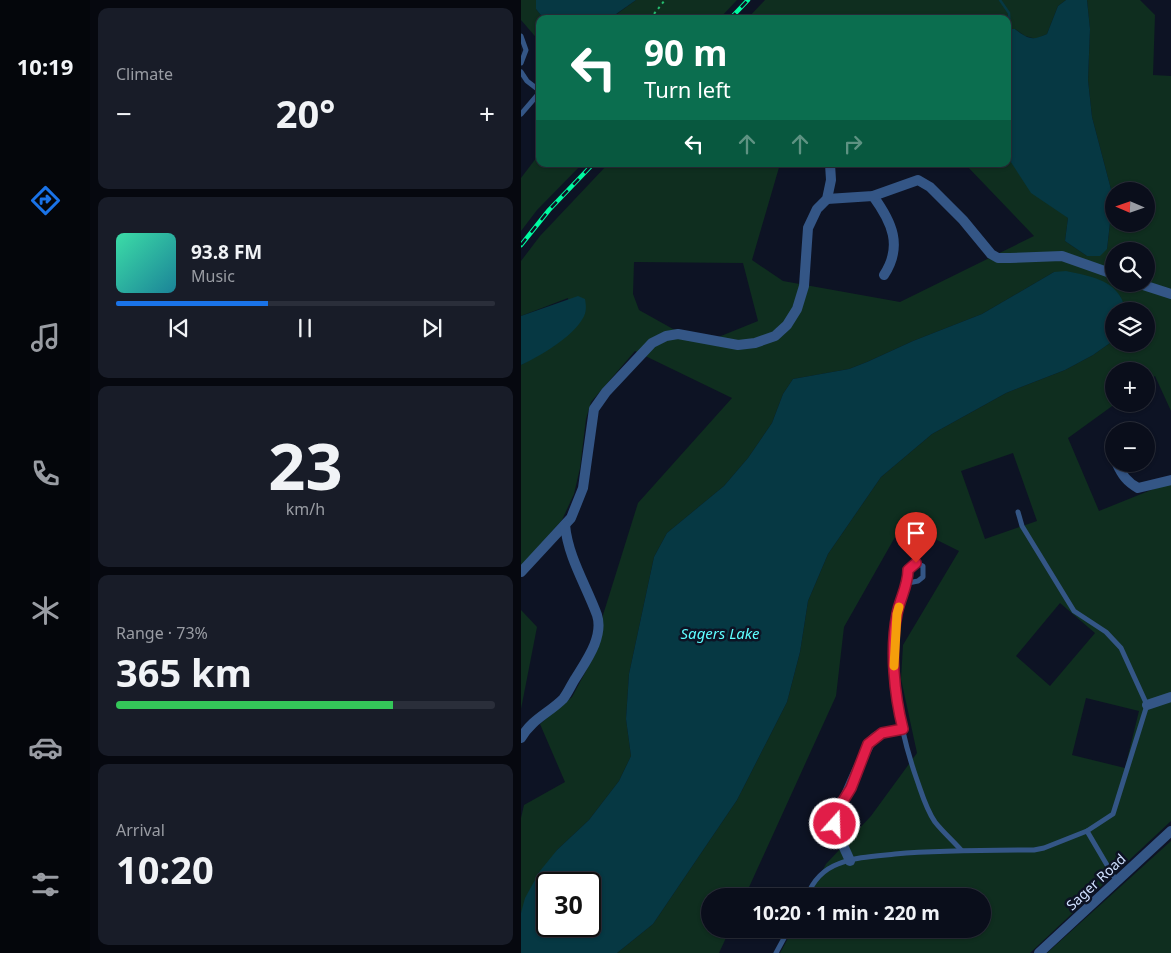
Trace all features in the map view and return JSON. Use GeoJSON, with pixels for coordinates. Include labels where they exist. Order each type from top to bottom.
{"type":"FeatureCollection","features":[{"type":"Feature","properties":{"kind":"street"},"geometry":{"type":"LineString","coordinates":[[521,572],[571,518],[583,488],[594,409],[606,392],[653,343],[666,336],[678,334],[738,345],[755,343],[775,336],[787,325],[797,309],[805,286],[808,228],[817,209],[827,199],[831,180],[830,167]]}},
{"type":"Feature","properties":{"kind":"street"},"geometry":{"type":"LineString","coordinates":[[827,199],[873,196],[918,180],[930,188],[963,220],[991,254],[998,258],[1062,256],[1105,271]]}},
{"type":"Feature","properties":{"kind":"street"},"geometry":{"type":"LineString","coordinates":[[873,196],[887,214],[892,232],[894,252],[892,262],[884,275]]}},
{"type":"Feature","properties":{"kind":"street"},"geometry":{"type":"LineString","coordinates":[[1155,289],[1171,294]]}},
{"type":"Feature","properties":{"kind":"street"},"geometry":{"type":"LineString","coordinates":[[1121,472],[1131,484],[1138,488],[1171,480]]}},
{"type":"Feature","properties":{"kind":"street"},"geometry":{"type":"LineString","coordinates":[[521,737],[528,728],[563,698],[591,653],[598,631],[598,620],[593,606],[569,550],[565,525]]}},
{"type":"Feature","properties":{"kind":"street"},"geometry":{"type":"LineString","coordinates":[[1147,705],[1171,697]]}},
{"type":"Feature","properties":{"kind":"street"},"geometry":{"type":"LineString","coordinates":[[850,861],[835,824],[840,806],[851,788],[868,744],[882,733],[903,729]]}},
{"type":"Feature","properties":{"kind":"street","name":"Sager Road"},"geometry":{"type":"LineString","coordinates":[[1039,953],[1171,831]]}},
{"type":"Feature","properties":{"kind":"lane"},"geometry":{"type":"LineString","coordinates":[[521,36],[526,50],[521,63]]}},
{"type":"Feature","properties":{"kind":"lane"},"geometry":{"type":"LineString","coordinates":[[521,72],[527,81],[536,88]]}},
{"type":"Feature","properties":{"kind":"lane"},"geometry":{"type":"LineString","coordinates":[[521,114],[536,96]]}},
{"type":"Feature","properties":{"kind":"lane"},"geometry":{"type":"LineString","coordinates":[[810,888],[822,873],[838,864],[869,856],[961,850],[1034,850],[1087,831],[1113,814],[1147,705],[1121,648],[1106,632],[1074,611],[1022,526],[1018,512]]}},
{"type":"Feature","properties":{"kind":"lane"},"geometry":{"type":"LineString","coordinates":[[908,583],[897,614],[894,662],[897,703],[911,761],[927,808],[936,823],[961,850]]}},
{"type":"Feature","properties":{"kind":"lane"},"geometry":{"type":"LineString","coordinates":[[1087,831],[1117,882]]}},
{"type":"Feature","properties":{"kind":"lane"},"geometry":{"type":"LineString","coordinates":[[776,953],[784,938]]}},
{"type":"Feature","properties":{"kind":"path"},"geometry":{"type":"LineString","coordinates":[[653,15],[665,0]]}},
{"type":"Feature","properties":{"kind":"green space"},"geometry":{"type":"Polygon","coordinates":[[[521,0],[536,0],[536,9],[541,15],[536,15],[536,37],[521,20],[521,0]]]}},
{"type":"Feature","properties":{"kind":"green space"},"geometry":{"type":"Polygon","coordinates":[[[636,0],[737,0],[723,15],[615,15],[636,0]]]}},
{"type":"Feature","properties":{"kind":"green space"},"geometry":{"type":"Polygon","coordinates":[[[765,0],[1066,0],[1058,6],[1047,34],[1036,39],[1011,29],[1011,15],[751,15],[765,0]]]}},
{"type":"Feature","properties":{"kind":"green space"},"geometry":{"type":"Polygon","coordinates":[[[1087,0],[1140,0],[1155,15],[1153,75],[1171,76],[1171,411],[1155,376],[1155,362],[1105,362],[1105,411],[1068,438],[1099,511],[1171,482],[1171,821],[1030,953],[780,953],[788,938],[991,938],[991,888],[813,888],[826,864],[871,816],[917,753],[901,679],[903,645],[959,551],[903,523],[844,627],[836,696],[749,888],[701,888],[701,938],[726,938],[719,953],[617,953],[653,924],[737,800],[787,702],[800,652],[808,601],[828,554],[881,477],[932,434],[1006,393],[1065,370],[1105,347],[1105,352],[1155,352],[1155,302],[1122,302],[1120,296],[1109,292],[1155,292],[1155,242],[1108,242],[1109,232],[1155,232],[1155,182],[1109,182],[1092,117],[1088,80],[1090,29],[1087,0]],[[1013,453],[961,471],[985,539],[1037,521],[1013,453]],[[1060,603],[1016,656],[1050,686],[1095,633],[1060,603]],[[1086,698],[1072,755],[1125,768],[1139,711],[1086,698]]]}},
{"type":"Feature","properties":{"kind":"green space"},"geometry":{"type":"Polygon","coordinates":[[[536,158],[536,167],[579,167],[537,210],[521,231],[521,178],[536,158]]]}},
{"type":"Feature","properties":{"kind":"green space"},"geometry":{"type":"Polygon","coordinates":[[[1011,160],[1068,218],[1065,241],[1087,256],[1105,250],[1105,291],[1054,272],[982,314],[913,341],[867,362],[849,369],[793,379],[783,394],[772,423],[748,458],[724,486],[667,533],[654,557],[629,674],[626,719],[631,756],[619,781],[589,820],[557,850],[544,872],[536,872],[536,887],[521,913],[521,818],[524,805],[565,782],[540,724],[572,697],[594,656],[603,615],[638,503],[732,398],[635,351],[591,402],[586,419],[580,468],[574,494],[562,520],[521,566],[521,365],[555,345],[573,330],[568,298],[521,316],[521,261],[540,236],[605,167],[779,167],[752,260],[783,281],[900,302],[1034,236],[968,167],[1011,167],[1011,160]],[[634,262],[633,294],[639,310],[673,329],[716,338],[758,321],[743,263],[634,262]]]}},
{"type":"Feature","properties":{"kind":"green space"},"geometry":{"type":"Polygon","coordinates":[[[521,610],[537,627],[521,709],[521,610]]]}},
{"type":"Feature","properties":{"kind":"green space"},"geometry":{"type":"Polygon","coordinates":[[[1171,841],[1171,953],[1047,953],[1171,841]]]}},
{"type":"Feature","properties":{"kind":"water"},"geometry":{"type":"Polygon","coordinates":[[[536,0],[636,0],[615,15],[541,15],[536,9],[536,0]]]}},
{"type":"Feature","properties":{"kind":"water"},"geometry":{"type":"Polygon","coordinates":[[[1066,0],[1087,0],[1090,29],[1088,80],[1092,117],[1109,182],[1105,182],[1105,232],[1109,232],[1108,242],[1105,242],[1105,251],[1100,256],[1087,256],[1065,241],[1068,218],[1031,193],[1011,162],[1011,29],[1015,29],[1030,38],[1037,38],[1047,34],[1058,6],[1066,0]]]}},
{"type":"Feature","properties":{"kind":"water","name":"Sagers Lake"},"geometry":{"type":"Polygon","coordinates":[[[1066,271],[1103,281],[1105,282],[1105,292],[1116,292],[1123,302],[1105,302],[1105,347],[1065,370],[1006,393],[932,434],[881,477],[828,554],[808,601],[800,652],[787,702],[737,800],[653,924],[617,953],[521,953],[521,913],[525,898],[536,878],[536,937],[601,937],[601,872],[539,872],[557,850],[589,820],[619,781],[631,756],[626,719],[629,674],[654,557],[667,533],[724,486],[748,458],[772,423],[783,394],[793,379],[849,369],[982,314],[1054,272],[1066,271]]]}},
{"type":"Feature","properties":{"kind":"water"},"geometry":{"type":"Polygon","coordinates":[[[578,296],[585,299],[586,311],[578,325],[564,339],[521,365],[521,316],[578,296]]]}},
{"type":"Feature","properties":{"kind":"waterway"},"geometry":{"type":"LineString","coordinates":[[1000,0],[1009,15]]}},
{"type":"Feature","properties":{"kind":"railway"},"geometry":{"type":"LineString","coordinates":[[734,15],[748,0]]}},
{"type":"Feature","properties":{"kind":"railway"},"geometry":{"type":"LineString","coordinates":[[521,245],[549,210],[590,167]]}},
{"type":"Feature","properties":{"kind":"slow traffic"},"geometry":{"type":"LineString","coordinates":[[894,666],[899,607]]}},
{"type":"Feature","properties":{"kind":"route"},"geometry":{"type":"LineString","coordinates":[[835,824],[840,806],[851,788],[868,744],[882,733],[903,729],[897,703],[894,662],[897,614],[908,583],[908,570],[916,563]]}}]}
